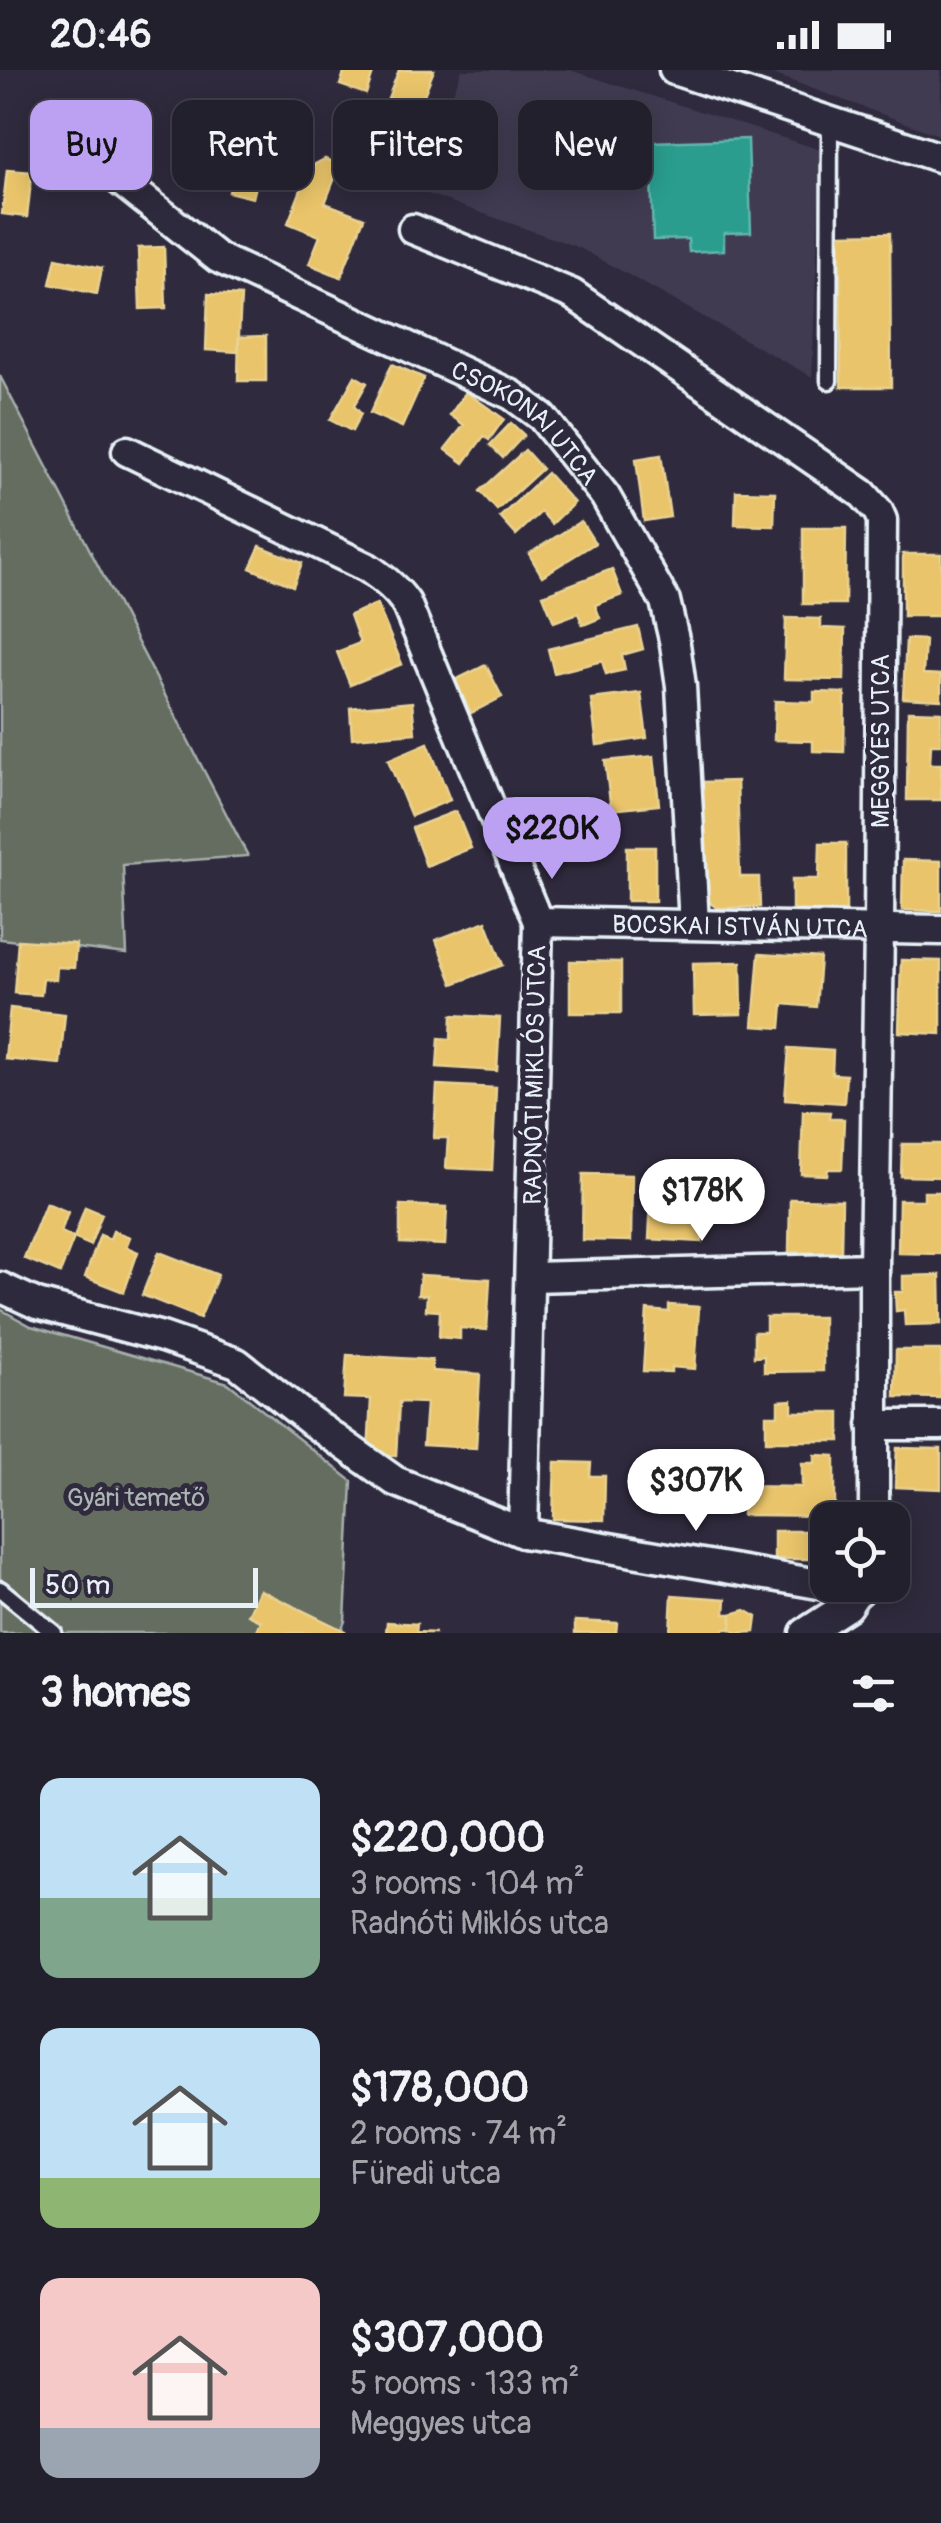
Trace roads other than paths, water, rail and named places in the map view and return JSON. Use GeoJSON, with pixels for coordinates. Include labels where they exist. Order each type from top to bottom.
{"type":"FeatureCollection","features":[{"type":"Feature","properties":{"kind":"street"},"geometry":{"type":"LineString","coordinates":[[674,70],[941,158]]}},
{"type":"Feature","properties":{"kind":"street","name":"CSOKONAI UTCA"},"geometry":{"type":"LineString","coordinates":[[132,190],[218,258],[512,395],[542,418],[605,496],[666,601],[675,644],[681,686],[694,924]]}},
{"type":"Feature","properties":{"kind":"street","name":"MEGGYES UTCA"},"geometry":{"type":"LineString","coordinates":[[413,229],[572,294],[863,494],[882,520],[874,1502]]}},
{"type":"Feature","properties":{"kind":"street","name":"RADNÓTI MIKLÓS UTCA"},"geometry":{"type":"LineString","coordinates":[[127,450],[368,568],[400,595],[538,922],[523,1533]]}},
{"type":"Feature","properties":{"kind":"street","name":"BOCSKAI ISTVÁN UTCA"},"geometry":{"type":"LineString","coordinates":[[538,922],[941,930]]}},
{"type":"Feature","properties":{"kind":"street"},"geometry":{"type":"LineString","coordinates":[[531,1277],[874,1268]]}},
{"type":"Feature","properties":{"kind":"street"},"geometry":{"type":"LineString","coordinates":[[0,1287],[36,1304],[162,1337],[236,1364],[396,1481],[523,1533],[810,1580]]}},
{"type":"Feature","properties":{"kind":"street"},"geometry":{"type":"LineString","coordinates":[[873,1424],[941,1426]]}},
{"type":"Feature","properties":{"kind":"street"},"geometry":{"type":"LineString","coordinates":[[806,1633],[850,1602]]}},
{"type":"Feature","properties":{"kind":"lane"},"geometry":{"type":"LineString","coordinates":[[828,380],[830,121]]}},
{"type":"Feature","properties":{"kind":"lane"},"geometry":{"type":"LineString","coordinates":[[0,1589],[54,1633]]}},
{"type":"Feature","properties":{"kind":"park label","name":"Gyári temető"},"geometry":{"type":"Point","coordinates":[136,1497]}}]}
